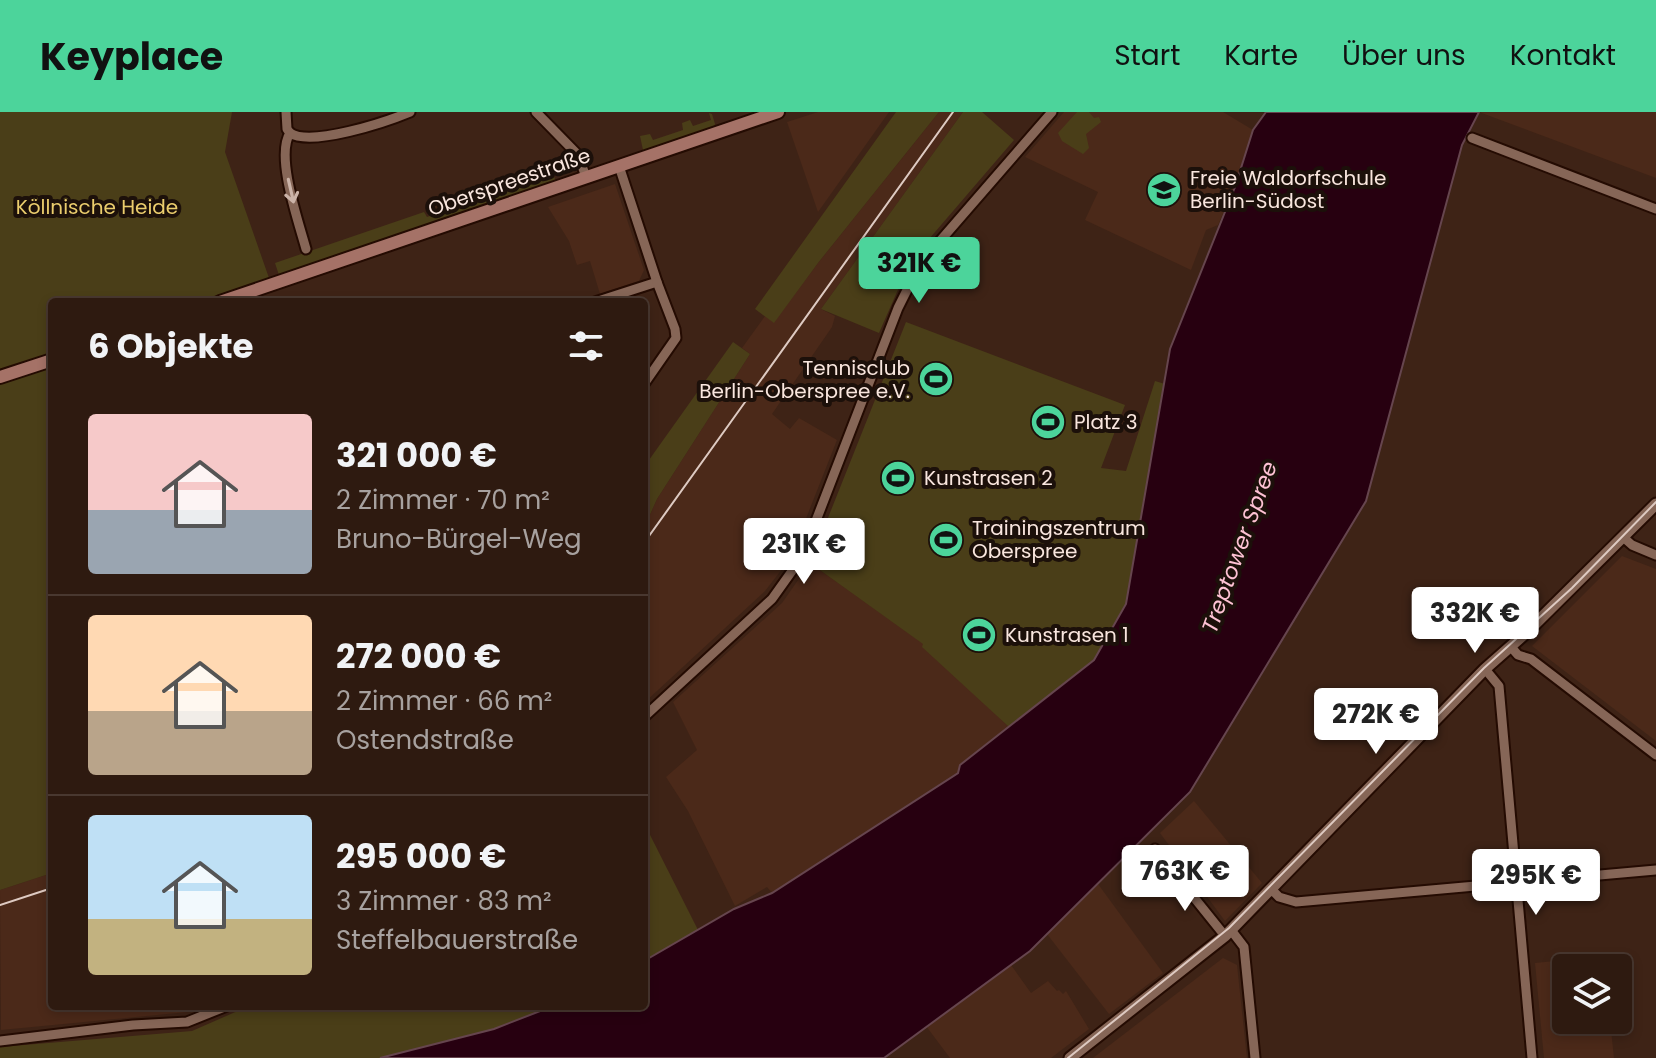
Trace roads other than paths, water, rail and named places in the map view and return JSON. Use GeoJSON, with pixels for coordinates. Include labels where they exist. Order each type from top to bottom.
{"type":"FeatureCollection","features":[{"type":"Feature","properties":{"kind":"main road","name":"Oberspreestraße"},"geometry":{"type":"LineString","coordinates":[[254,296],[778,112]]}},
{"type":"Feature","properties":{"kind":"main road"},"geometry":{"type":"LineString","coordinates":[[0,377],[48,361]]}},
{"type":"Feature","properties":{"kind":"street"},"geometry":{"type":"LineString","coordinates":[[286,112],[287,129],[298,138],[381,122],[410,112]]}},
{"type":"Feature","properties":{"kind":"street"},"geometry":{"type":"LineString","coordinates":[[536,112],[578,155],[586,177]]}},
{"type":"Feature","properties":{"kind":"street"},"geometry":{"type":"LineString","coordinates":[[648,713],[772,599],[795,569],[898,308],[920,264],[1052,112]]}},
{"type":"Feature","properties":{"kind":"street"},"geometry":{"type":"LineString","coordinates":[[290,133],[285,144],[287,174],[306,249]]}},
{"type":"Feature","properties":{"kind":"street"},"geometry":{"type":"LineString","coordinates":[[1472,138],[1656,209]]}},
{"type":"Feature","properties":{"kind":"street"},"geometry":{"type":"LineString","coordinates":[[619,166],[675,329],[676,338],[648,378]]}},
{"type":"Feature","properties":{"kind":"street"},"geometry":{"type":"LineString","coordinates":[[607,298],[657,282]]}},
{"type":"Feature","properties":{"kind":"street"},"geometry":{"type":"LineString","coordinates":[[1070,1058],[1228,933],[1485,669],[1656,504]]}},
{"type":"Feature","properties":{"kind":"street"},"geometry":{"type":"LineString","coordinates":[[1623,537],[1632,545],[1656,555]]}},
{"type":"Feature","properties":{"kind":"street"},"geometry":{"type":"LineString","coordinates":[[1511,647],[1656,755]]}},
{"type":"Feature","properties":{"kind":"street"},"geometry":{"type":"LineString","coordinates":[[1485,669],[1499,686],[1532,1058]]}},
{"type":"Feature","properties":{"kind":"street"},"geometry":{"type":"LineString","coordinates":[[1155,849],[1228,933],[1244,947],[1255,1058]]}},
{"type":"Feature","properties":{"kind":"street"},"geometry":{"type":"LineString","coordinates":[[1271,889],[1279,897],[1296,902],[1656,870]]}},
{"type":"Feature","properties":{"kind":"street"},"geometry":{"type":"LineString","coordinates":[[0,1041],[133,1025],[187,1022],[217,1010]]}},
{"type":"Feature","properties":{"kind":"water","name":"Treptower Spree"},"geometry":{"type":"Polygon","coordinates":[[[1266,112],[1479,112],[1462,145],[1366,501],[1190,792],[1030,951],[884,1058],[380,1058],[494,1029],[543,1010],[648,1010],[648,959],[734,909],[772,893],[958,773],[960,765],[1094,660],[1126,604],[1170,349],[1235,187],[1253,130],[1266,112]]]}},
{"type":"Feature","properties":{"kind":"tram line"},"geometry":{"type":"LineString","coordinates":[[648,537],[953,112]]}},
{"type":"Feature","properties":{"kind":"tram line"},"geometry":{"type":"LineString","coordinates":[[1068,1058],[1229,928],[1484,668],[1572,588],[1656,502]]}},
{"type":"Feature","properties":{"kind":"tram line"},"geometry":{"type":"LineString","coordinates":[[0,905],[48,889]]}},
{"type":"Feature","properties":{"kind":"place","name":"Freie Waldorfschule Berlin-Südost"},"geometry":{"type":"Point","coordinates":[1164,190]}},
{"type":"Feature","properties":{"kind":"place","name":"Tennisclub Berlin-Oberspree e.V."},"geometry":{"type":"Point","coordinates":[936,379]}},
{"type":"Feature","properties":{"kind":"place","name":"Platz 3"},"geometry":{"type":"Point","coordinates":[1048,422]}},
{"type":"Feature","properties":{"kind":"place","name":"Kunstrasen 2"},"geometry":{"type":"Point","coordinates":[898,478]}},
{"type":"Feature","properties":{"kind":"place","name":"Trainingszentrum Oberspree"},"geometry":{"type":"Point","coordinates":[946,540]}},
{"type":"Feature","properties":{"kind":"place","name":"Kunstrasen 1"},"geometry":{"type":"Point","coordinates":[979,635]}},
{"type":"Feature","properties":{"kind":"park label","name":"Köllnische Heide"},"geometry":{"type":"Point","coordinates":[97,207]}}]}
